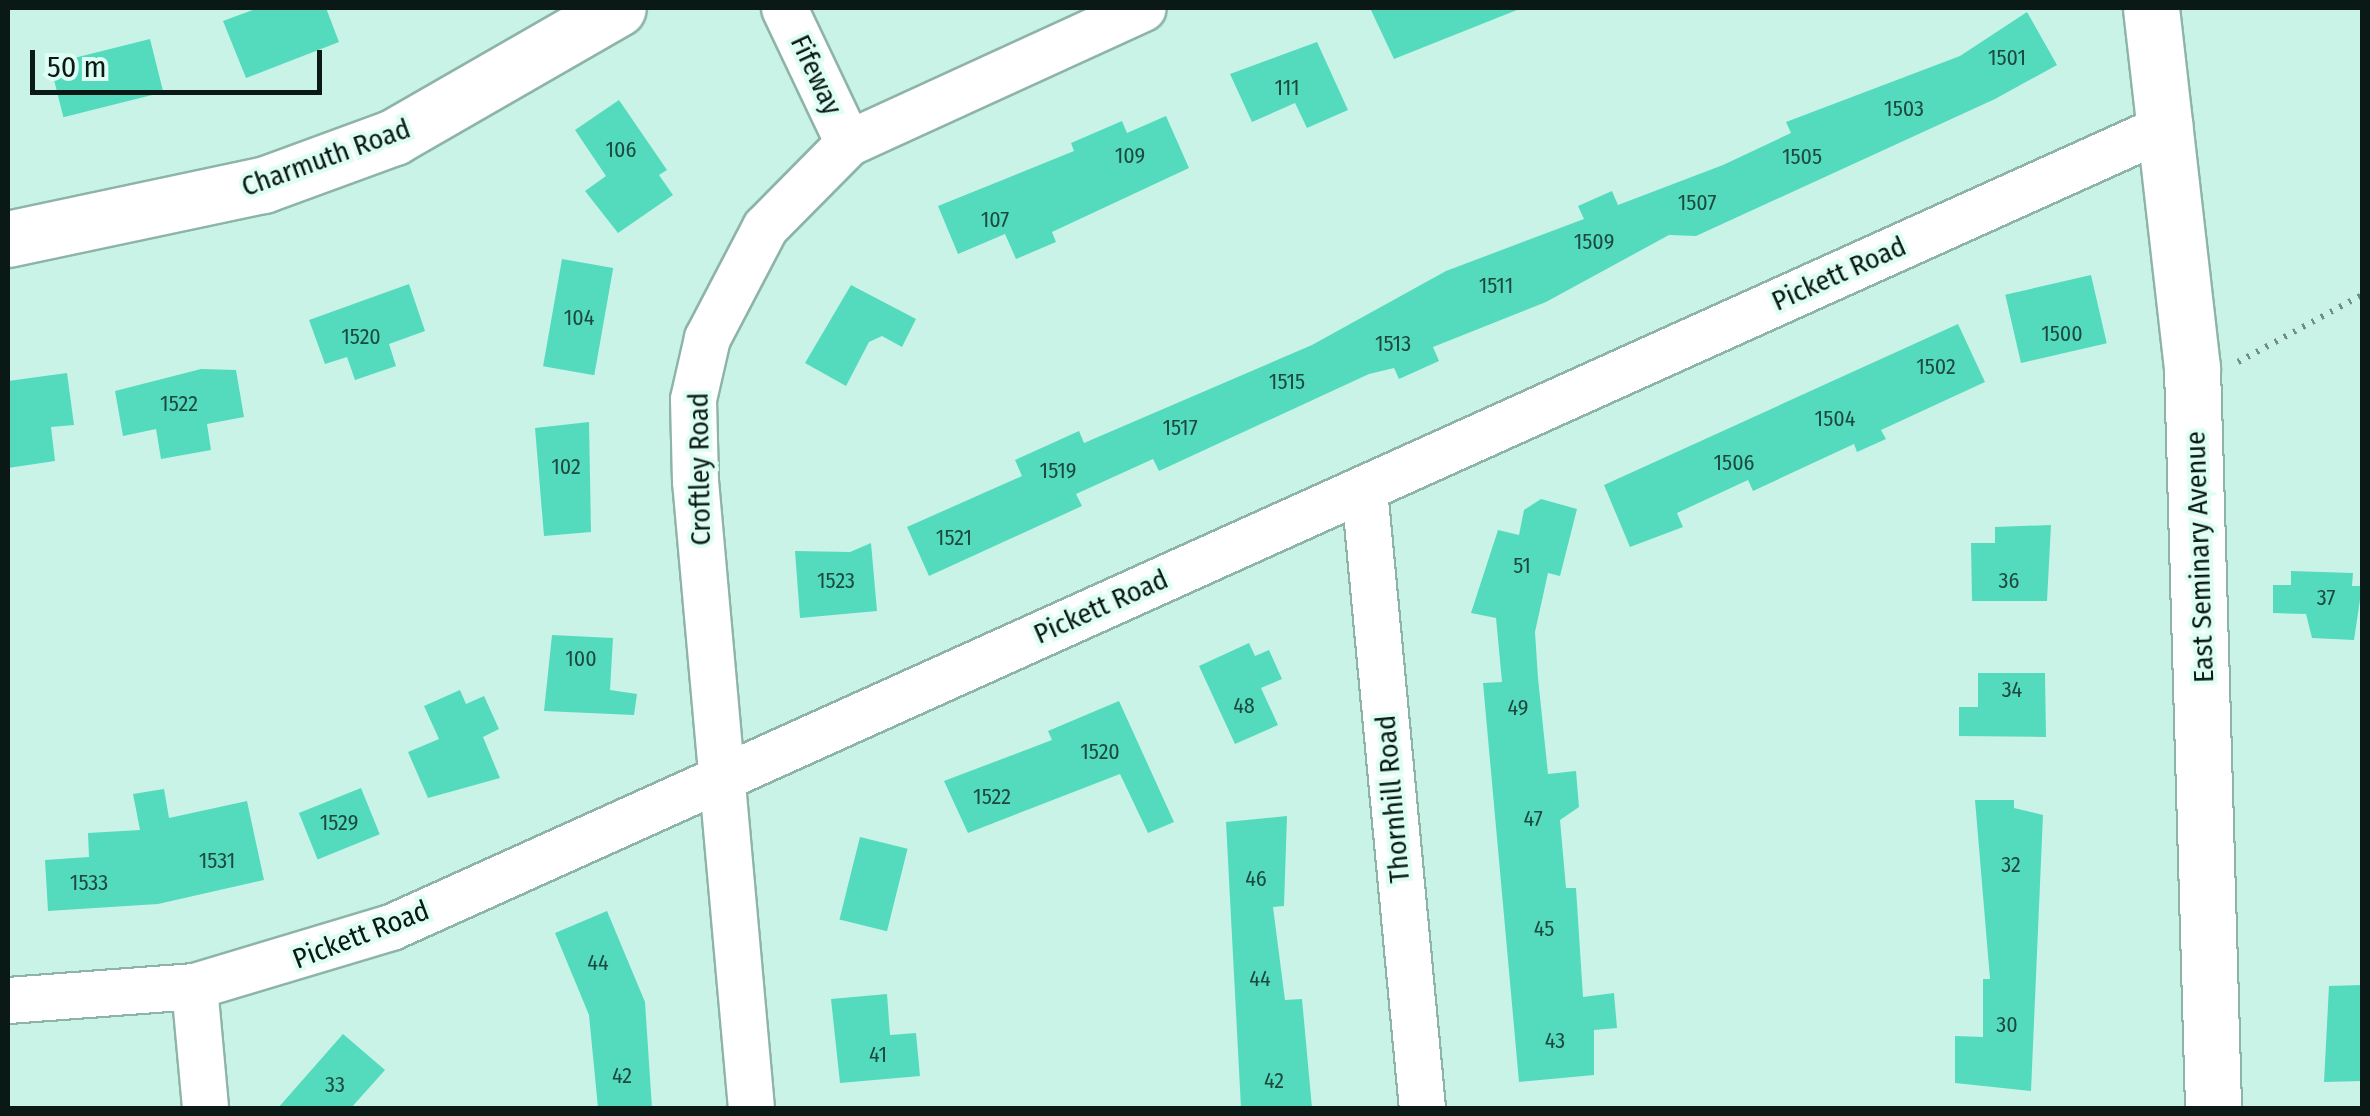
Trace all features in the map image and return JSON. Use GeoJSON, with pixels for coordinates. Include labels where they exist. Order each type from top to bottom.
{"type":"FeatureCollection","features":[{"type":"Feature","properties":{"kind":"street","name":"Charmuth Road"},"geometry":{"type":"LineString","coordinates":[[8,239],[229,194],[394,137],[618,8]]}},
{"type":"Feature","properties":{"kind":"street","name":"Fifeway"},"geometry":{"type":"LineString","coordinates":[[784,8],[848,142]]}},
{"type":"Feature","properties":{"kind":"street","name":"Croftley Road"},"geometry":{"type":"LineString","coordinates":[[751,1108],[720,776],[694,399],[707,338],[764,226],[848,142],[1143,8]]}},
{"type":"Feature","properties":{"kind":"street","name":"East Seminary Avenue"},"geometry":{"type":"LineString","coordinates":[[2151,8],[2169,125],[2203,569],[2213,1108]]}},
{"type":"Feature","properties":{"kind":"street","name":"Pickett Road"},"geometry":{"type":"LineString","coordinates":[[8,1000],[194,986],[391,927],[2169,125]]}},
{"type":"Feature","properties":{"kind":"street","name":"Thornhill Road"},"geometry":{"type":"LineString","coordinates":[[1364,490],[1422,1108]]}},
{"type":"Feature","properties":{"kind":"street"},"geometry":{"type":"LineString","coordinates":[[194,986],[204,1108]]}},
{"type":"Feature","properties":{"kind":"path"},"geometry":{"type":"LineString","coordinates":[[2240,362],[2362,295]]}},
{"type":"Feature","properties":{"kind":"building"},"geometry":{"type":"Polygon","coordinates":[[[258,8],[326,8],[339,42],[246,78],[223,21],[258,8]]]}},
{"type":"Feature","properties":{"kind":"building"},"geometry":{"type":"Polygon","coordinates":[[[1370,8],[1522,8],[1394,59],[1370,8]]]}},
{"type":"Feature","properties":{"kind":"building"},"geometry":{"type":"Polygon","coordinates":[[[2027,12],[2057,65],[1995,99],[1696,236],[1669,235],[1546,302],[1433,347],[1439,361],[1399,379],[1394,368],[1369,374],[1159,471],[1153,459],[1076,494],[1082,506],[929,576],[907,527],[1022,476],[1015,460],[1079,431],[1084,443],[1312,345],[1446,271],[1584,219],[1578,206],[1612,191],[1618,205],[1723,165],[1791,133],[1786,122],[1960,56],[2027,12]]]}},
{"type":"Feature","properties":{"kind":"building"},"geometry":{"type":"Polygon","coordinates":[[[150,39],[163,92],[63,117],[50,64],[150,39]]]}},
{"type":"Feature","properties":{"kind":"building"},"geometry":{"type":"Polygon","coordinates":[[[1317,42],[1348,110],[1307,128],[1295,103],[1252,122],[1230,74],[1317,42]]]}},
{"type":"Feature","properties":{"kind":"building"},"geometry":{"type":"Polygon","coordinates":[[[619,100],[667,170],[659,175],[673,195],[618,233],[585,191],[606,176],[575,130],[619,100]]]}},
{"type":"Feature","properties":{"kind":"building"},"geometry":{"type":"Polygon","coordinates":[[[1166,116],[1189,168],[1052,232],[1056,242],[1016,259],[1005,234],[958,254],[938,206],[1074,151],[1071,143],[1122,121],[1127,133],[1166,116]]]}},
{"type":"Feature","properties":{"kind":"building"},"geometry":{"type":"Polygon","coordinates":[[[562,259],[613,268],[594,375],[543,366],[562,259]]]}},
{"type":"Feature","properties":{"kind":"building"},"geometry":{"type":"Polygon","coordinates":[[[2091,275],[2107,343],[2021,363],[2005,295],[2091,275]]]}},
{"type":"Feature","properties":{"kind":"building"},"geometry":{"type":"Polygon","coordinates":[[[409,284],[425,331],[389,344],[396,366],[355,380],[347,357],[325,364],[309,320],[409,284]]]}},
{"type":"Feature","properties":{"kind":"building"},"geometry":{"type":"Polygon","coordinates":[[[851,285],[916,319],[902,347],[882,336],[869,342],[846,386],[805,363],[851,285]]]}},
{"type":"Feature","properties":{"kind":"building"},"geometry":{"type":"Polygon","coordinates":[[[1958,324],[1985,382],[1881,430],[1886,439],[1857,452],[1854,444],[1753,491],[1748,480],[1677,513],[1683,527],[1630,547],[1604,485],[1958,324]]]}},
{"type":"Feature","properties":{"kind":"building"},"geometry":{"type":"Polygon","coordinates":[[[201,369],[236,370],[244,417],[207,424],[211,450],[161,459],[156,429],[123,436],[115,391],[201,369]]]}},
{"type":"Feature","properties":{"kind":"building"},"geometry":{"type":"Polygon","coordinates":[[[67,373],[74,425],[51,427],[55,461],[8,468],[8,381],[67,373]]]}},
{"type":"Feature","properties":{"kind":"building"},"geometry":{"type":"Polygon","coordinates":[[[589,422],[591,532],[544,536],[535,428],[589,422]]]}},
{"type":"Feature","properties":{"kind":"building"},"geometry":{"type":"Polygon","coordinates":[[[1541,499],[1577,509],[1560,576],[1548,573],[1535,632],[1538,678],[1548,774],[1576,771],[1579,807],[1560,820],[1566,888],[1576,888],[1583,997],[1614,993],[1617,1028],[1594,1030],[1594,1075],[1519,1082],[1483,683],[1502,682],[1496,618],[1471,613],[1498,530],[1519,535],[1524,510],[1541,499]]]}},
{"type":"Feature","properties":{"kind":"building"},"geometry":{"type":"Polygon","coordinates":[[[2051,525],[2047,601],[1972,601],[1971,543],[1995,543],[1995,527],[2051,525]]]}},
{"type":"Feature","properties":{"kind":"building"},"geometry":{"type":"Polygon","coordinates":[[[871,543],[877,611],[800,618],[795,551],[850,552],[871,543]]]}},
{"type":"Feature","properties":{"kind":"building"},"geometry":{"type":"Polygon","coordinates":[[[2291,571],[2353,573],[2352,586],[2362,586],[2354,640],[2312,638],[2306,614],[2273,613],[2273,585],[2291,585],[2291,571]]]}},
{"type":"Feature","properties":{"kind":"building"},"geometry":{"type":"Polygon","coordinates":[[[552,635],[613,638],[610,690],[637,694],[634,715],[544,711],[552,635]]]}},
{"type":"Feature","properties":{"kind":"building"},"geometry":{"type":"Polygon","coordinates":[[[1249,643],[1255,656],[1269,650],[1282,679],[1261,688],[1278,725],[1235,744],[1199,666],[1249,643]]]}},
{"type":"Feature","properties":{"kind":"building"},"geometry":{"type":"Polygon","coordinates":[[[1978,673],[2045,673],[2046,737],[1959,736],[1959,707],[1978,707],[1978,673]]]}},
{"type":"Feature","properties":{"kind":"building"},"geometry":{"type":"Polygon","coordinates":[[[460,690],[466,704],[484,696],[499,729],[483,737],[500,778],[428,798],[408,752],[439,739],[424,706],[460,690]]]}},
{"type":"Feature","properties":{"kind":"building"},"geometry":{"type":"Polygon","coordinates":[[[1119,701],[1174,822],[1148,833],[1120,774],[968,833],[944,781],[1052,740],[1048,731],[1119,701]]]}},
{"type":"Feature","properties":{"kind":"building"},"geometry":{"type":"Polygon","coordinates":[[[361,788],[380,834],[318,859],[299,813],[361,788]]]}},
{"type":"Feature","properties":{"kind":"building"},"geometry":{"type":"Polygon","coordinates":[[[164,789],[169,818],[247,801],[264,880],[158,904],[48,911],[45,860],[89,857],[88,833],[140,830],[133,794],[164,789]]]}},
{"type":"Feature","properties":{"kind":"building"},"geometry":{"type":"Polygon","coordinates":[[[1975,800],[2014,800],[2014,808],[2043,815],[2031,1091],[1955,1083],[1955,1036],[1983,1037],[1983,979],[1990,979],[1975,800]]]}},
{"type":"Feature","properties":{"kind":"building"},"geometry":{"type":"Polygon","coordinates":[[[1287,816],[1284,906],[1273,907],[1285,1000],[1302,999],[1312,1108],[1241,1108],[1226,822],[1287,816]]]}},
{"type":"Feature","properties":{"kind":"building"},"geometry":{"type":"Polygon","coordinates":[[[860,837],[908,849],[887,931],[839,919],[860,837]]]}},
{"type":"Feature","properties":{"kind":"building"},"geometry":{"type":"Polygon","coordinates":[[[607,911],[645,1002],[652,1108],[598,1108],[589,1015],[555,933],[607,911]]]}},
{"type":"Feature","properties":{"kind":"building"},"geometry":{"type":"Polygon","coordinates":[[[2362,985],[2362,1081],[2324,1082],[2329,986],[2362,985]]]}},
{"type":"Feature","properties":{"kind":"building"},"geometry":{"type":"Polygon","coordinates":[[[887,994],[890,1035],[916,1033],[920,1076],[840,1083],[831,999],[887,994]]]}},
{"type":"Feature","properties":{"kind":"building"},"geometry":{"type":"Polygon","coordinates":[[[343,1034],[385,1070],[351,1108],[278,1108],[343,1034]]]}}]}
